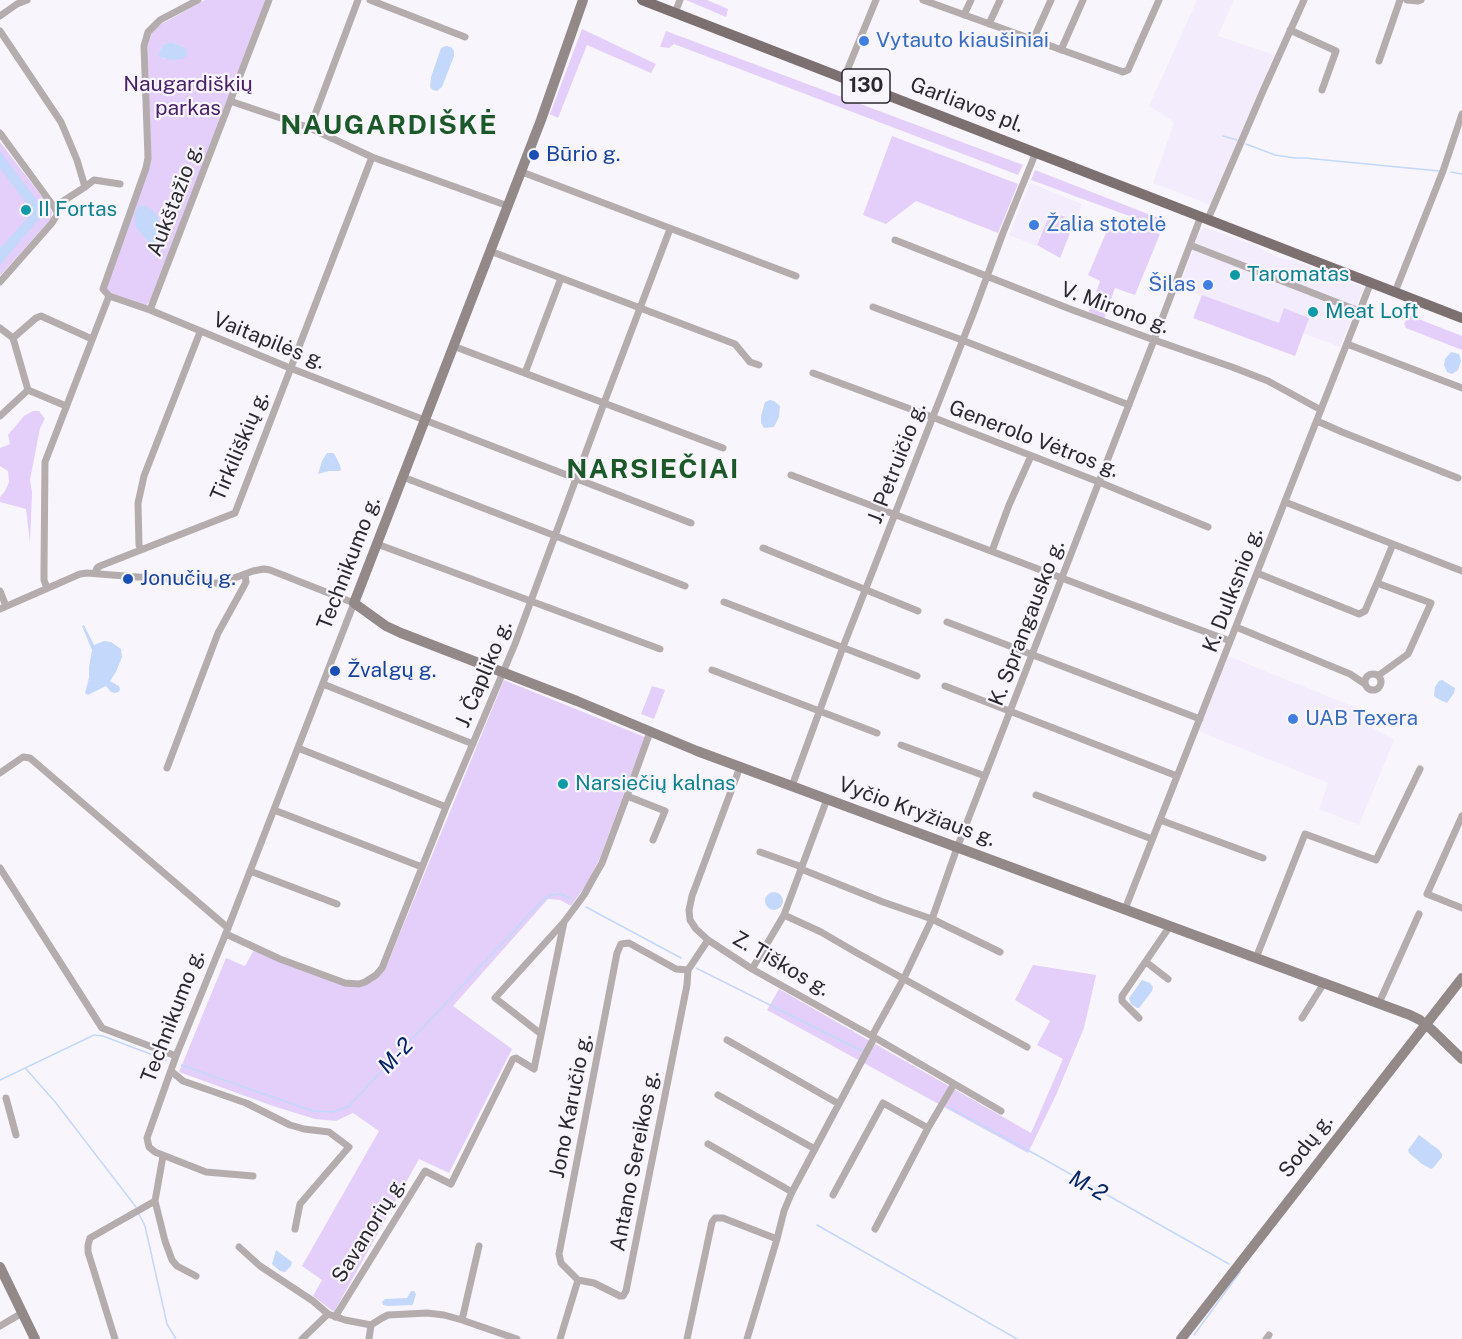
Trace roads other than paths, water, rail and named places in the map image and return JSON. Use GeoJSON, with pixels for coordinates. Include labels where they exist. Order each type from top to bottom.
{"type":"FeatureCollection","features":[{"type":"Feature","properties":{"kind":"main road","name":"Garliavos pl."},"geometry":{"type":"LineString","coordinates":[[642,0],[1371,282]]}},
{"type":"Feature","properties":{"kind":"main road","name":"130"},"geometry":{"type":"LineString","coordinates":[[1371,282],[1462,318]]}},
{"type":"Feature","properties":{"kind":"street"},"geometry":{"type":"LineString","coordinates":[[0,16],[27,0]]}},
{"type":"Feature","properties":{"kind":"street"},"geometry":{"type":"LineString","coordinates":[[47,588],[44,568],[45,462],[109,296],[103,289],[146,168],[148,158],[144,46],[148,32],[160,20],[198,0]]}},
{"type":"Feature","properties":{"kind":"street","name":"Aukštažio g."},"geometry":{"type":"LineString","coordinates":[[150,310],[269,0]]}},
{"type":"Feature","properties":{"kind":"street"},"geometry":{"type":"LineString","coordinates":[[310,128],[358,0]]}},
{"type":"Feature","properties":{"kind":"street"},"geometry":{"type":"LineString","coordinates":[[370,0],[465,37]]}},
{"type":"Feature","properties":{"kind":"street","name":"Technikumo g."},"geometry":{"type":"LineString","coordinates":[[163,1156],[149,1147],[147,1138],[176,1056],[227,931],[522,172],[583,0]]}},
{"type":"Feature","properties":{"kind":"street"},"geometry":{"type":"LineString","coordinates":[[675,13],[680,0]]}},
{"type":"Feature","properties":{"kind":"street"},"geometry":{"type":"LineString","coordinates":[[844,78],[876,0]]}},
{"type":"Feature","properties":{"kind":"street"},"geometry":{"type":"LineString","coordinates":[[923,0],[1123,72],[1128,70],[1159,0]]}},
{"type":"Feature","properties":{"kind":"street"},"geometry":{"type":"LineString","coordinates":[[964,15],[971,0]]}},
{"type":"Feature","properties":{"kind":"street"},"geometry":{"type":"LineString","coordinates":[[989,24],[999,0]]}},
{"type":"Feature","properties":{"kind":"street"},"geometry":{"type":"LineString","coordinates":[[1034,40],[1051,0]]}},
{"type":"Feature","properties":{"kind":"street"},"geometry":{"type":"LineString","coordinates":[[1061,50],[1083,0]]}},
{"type":"Feature","properties":{"kind":"street","name":"K. Sprangausko g."},"geometry":{"type":"LineString","coordinates":[[747,1339],[784,1211],[932,919],[957,848],[1190,245],[1205,218],[1304,0]]}},
{"type":"Feature","properties":{"kind":"street"},"geometry":{"type":"LineString","coordinates":[[1379,61],[1400,0]]}},
{"type":"Feature","properties":{"kind":"street"},"geometry":{"type":"LineString","coordinates":[[1407,0],[1418,2],[1421,0]]}},
{"type":"Feature","properties":{"kind":"street"},"geometry":{"type":"LineString","coordinates":[[1290,30],[1336,51],[1322,90]]}},
{"type":"Feature","properties":{"kind":"street"},"geometry":{"type":"LineString","coordinates":[[0,31],[61,122],[77,160],[85,187]]}},
{"type":"Feature","properties":{"kind":"street"},"geometry":{"type":"LineString","coordinates":[[230,101],[310,128],[372,157],[508,206]]}},
{"type":"Feature","properties":{"kind":"street"},"geometry":{"type":"LineString","coordinates":[[1395,292],[1443,171],[1462,114]]}},
{"type":"Feature","properties":{"kind":"street"},"geometry":{"type":"LineString","coordinates":[[0,133],[57,212],[52,223],[0,282]]}},
{"type":"Feature","properties":{"kind":"street","name":"J. Petruičio g."},"geometry":{"type":"LineString","coordinates":[[792,786],[818,711],[1036,152]]}},
{"type":"Feature","properties":{"kind":"street","name":"Tirkiliškių g."},"geometry":{"type":"LineString","coordinates":[[3,608],[80,574],[95,573],[100,566],[235,513],[372,157]]}},
{"type":"Feature","properties":{"kind":"street"},"geometry":{"type":"LineString","coordinates":[[522,172],[796,276]]}},
{"type":"Feature","properties":{"kind":"street"},"geometry":{"type":"LineString","coordinates":[[54,207],[94,180],[120,184]]}},
{"type":"Feature","properties":{"kind":"street","name":"J. Čapliko g."},"geometry":{"type":"LineString","coordinates":[[0,773],[23,757],[30,758],[227,931],[280,959],[345,983],[359,984],[376,975],[382,968],[446,807],[503,673],[670,229]]}},
{"type":"Feature","properties":{"kind":"street","name":"V. Mirono g."},"geometry":{"type":"LineString","coordinates":[[895,240],[1154,340],[1233,367],[1268,381],[1321,410]]}},
{"type":"Feature","properties":{"kind":"street"},"geometry":{"type":"LineString","coordinates":[[1190,245],[1359,311]]}},
{"type":"Feature","properties":{"kind":"street"},"geometry":{"type":"LineString","coordinates":[[490,251],[735,344],[750,362],[759,365]]}},
{"type":"Feature","properties":{"kind":"street"},"geometry":{"type":"LineString","coordinates":[[525,372],[561,278]]}},
{"type":"Feature","properties":{"kind":"street","name":"K. Dulksnio g."},"geometry":{"type":"LineString","coordinates":[[1125,909],[1371,282]]}},
{"type":"Feature","properties":{"kind":"street","name":"Vaitapilės g."},"geometry":{"type":"LineString","coordinates":[[109,296],[150,310],[290,368],[691,523]]}},
{"type":"Feature","properties":{"kind":"street"},"geometry":{"type":"LineString","coordinates":[[873,307],[1129,405]]}},
{"type":"Feature","properties":{"kind":"street"},"geometry":{"type":"LineString","coordinates":[[13,338],[41,316],[92,339]]}},
{"type":"Feature","properties":{"kind":"street"},"geometry":{"type":"LineString","coordinates":[[0,328],[13,338],[28,390]]}},
{"type":"Feature","properties":{"kind":"street"},"geometry":{"type":"LineString","coordinates":[[141,549],[138,503],[144,476],[200,332]]}},
{"type":"Feature","properties":{"kind":"street"},"geometry":{"type":"LineString","coordinates":[[1347,344],[1462,388]]}},
{"type":"Feature","properties":{"kind":"street"},"geometry":{"type":"LineString","coordinates":[[453,346],[723,448]]}},
{"type":"Feature","properties":{"kind":"street","name":"Generolo Vėtros g."},"geometry":{"type":"LineString","coordinates":[[813,373],[1099,482],[1208,527]]}},
{"type":"Feature","properties":{"kind":"street"},"geometry":{"type":"LineString","coordinates":[[28,390],[66,406]]}},
{"type":"Feature","properties":{"kind":"street"},"geometry":{"type":"LineString","coordinates":[[0,416],[28,390]]}},
{"type":"Feature","properties":{"kind":"street"},"geometry":{"type":"LineString","coordinates":[[1317,421],[1458,478]]}},
{"type":"Feature","properties":{"kind":"street"},"geometry":{"type":"LineString","coordinates":[[992,551],[1031,456]]}},
{"type":"Feature","properties":{"kind":"street"},"geometry":{"type":"LineString","coordinates":[[791,475],[1230,641]]}},
{"type":"Feature","properties":{"kind":"street"},"geometry":{"type":"LineString","coordinates":[[403,477],[685,586]]}},
{"type":"Feature","properties":{"kind":"street"},"geometry":{"type":"LineString","coordinates":[[1285,502],[1462,571]]}},
{"type":"Feature","properties":{"kind":"street"},"geometry":{"type":"LineString","coordinates":[[377,544],[660,649]]}},
{"type":"Feature","properties":{"kind":"street"},"geometry":{"type":"LineString","coordinates":[[1257,573],[1359,615],[1365,611],[1393,544]]}},
{"type":"Feature","properties":{"kind":"street"},"geometry":{"type":"LineString","coordinates":[[764,548],[918,610]]}},
{"type":"Feature","properties":{"kind":"street"},"geometry":{"type":"LineString","coordinates":[[95,573],[213,583],[260,569],[270,570],[354,603]]}},
{"type":"Feature","properties":{"kind":"street"},"geometry":{"type":"LineString","coordinates":[[167,768],[218,633],[246,582],[245,574]]}},
{"type":"Feature","properties":{"kind":"street"},"geometry":{"type":"LineString","coordinates":[[1377,583],[1431,603],[1408,654],[1379,675]]}},
{"type":"Feature","properties":{"kind":"street"},"geometry":{"type":"LineString","coordinates":[[0,591],[3,608]]}},
{"type":"Feature","properties":{"kind":"street"},"geometry":{"type":"LineString","coordinates":[[724,602],[917,676]]}},
{"type":"Feature","properties":{"kind":"street","name":"Vyčio Kryžiaus g."},"geometry":{"type":"LineString","coordinates":[[354,603],[386,626],[401,633],[577,701],[650,732],[1410,1015],[1420,1020],[1462,1059]]}},
{"type":"Feature","properties":{"kind":"street"},"geometry":{"type":"LineString","coordinates":[[947,622],[1200,719]]}},
{"type":"Feature","properties":{"kind":"street"},"geometry":{"type":"LineString","coordinates":[[1236,627],[1350,674],[1370,690],[1378,689],[1382,682],[1379,675],[1374,673],[1350,674]]}},
{"type":"Feature","properties":{"kind":"street"},"geometry":{"type":"LineString","coordinates":[[712,670],[877,733]]}},
{"type":"Feature","properties":{"kind":"street"},"geometry":{"type":"LineString","coordinates":[[1365,684],[1369,675]]}},
{"type":"Feature","properties":{"kind":"street"},"geometry":{"type":"LineString","coordinates":[[323,684],[473,744]]}},
{"type":"Feature","properties":{"kind":"street"},"geometry":{"type":"LineString","coordinates":[[945,686],[1177,776]]}},
{"type":"Feature","properties":{"kind":"street"},"geometry":{"type":"LineString","coordinates":[[564,922],[541,1034],[495,998],[564,922],[584,895],[602,863],[650,732]]}},
{"type":"Feature","properties":{"kind":"street"},"geometry":{"type":"LineString","coordinates":[[901,745],[985,776]]}},
{"type":"Feature","properties":{"kind":"street"},"geometry":{"type":"LineString","coordinates":[[298,748],[446,807]]}},
{"type":"Feature","properties":{"kind":"street","name":"Z. Tiškos g."},"geometry":{"type":"LineString","coordinates":[[740,766],[692,896],[689,910],[690,920],[696,929],[708,940],[752,969],[1001,1111]]}},
{"type":"Feature","properties":{"kind":"street"},"geometry":{"type":"LineString","coordinates":[[1256,957],[1305,834],[1376,860],[1420,769]]}},
{"type":"Feature","properties":{"kind":"street"},"geometry":{"type":"LineString","coordinates":[[1036,795],[1152,839]]}},
{"type":"Feature","properties":{"kind":"street"},"geometry":{"type":"LineString","coordinates":[[627,796],[665,811],[653,840]]}},
{"type":"Feature","properties":{"kind":"street"},"geometry":{"type":"LineString","coordinates":[[752,969],[784,915],[827,799]]}},
{"type":"Feature","properties":{"kind":"street"},"geometry":{"type":"LineString","coordinates":[[273,810],[422,867]]}},
{"type":"Feature","properties":{"kind":"street"},"geometry":{"type":"LineString","coordinates":[[1462,816],[1427,894],[1462,908]]}},
{"type":"Feature","properties":{"kind":"street"},"geometry":{"type":"LineString","coordinates":[[1160,820],[1263,858]]}},
{"type":"Feature","properties":{"kind":"street"},"geometry":{"type":"LineString","coordinates":[[760,852],[883,902],[932,919],[1000,952]]}},
{"type":"Feature","properties":{"kind":"street"},"geometry":{"type":"LineString","coordinates":[[0,868],[102,1028],[176,1056]]}},
{"type":"Feature","properties":{"kind":"street"},"geometry":{"type":"LineString","coordinates":[[250,871],[337,904]]}},
{"type":"Feature","properties":{"kind":"street"},"geometry":{"type":"LineString","coordinates":[[1379,1004],[1419,914]]}},
{"type":"Feature","properties":{"kind":"street"},"geometry":{"type":"LineString","coordinates":[[784,915],[821,932],[1027,1047]]}},
{"type":"Feature","properties":{"kind":"street"},"geometry":{"type":"LineString","coordinates":[[1139,1018],[1122,1001],[1122,996],[1170,926]]}},
{"type":"Feature","properties":{"kind":"street"},"geometry":{"type":"LineString","coordinates":[[688,970],[708,940]]}},
{"type":"Feature","properties":{"kind":"street","name":"Jono Karučio g."},"geometry":{"type":"LineString","coordinates":[[578,1280],[561,1263],[558,1254],[617,952],[621,944],[629,943],[676,969],[688,970]]}},
{"type":"Feature","properties":{"kind":"street"},"geometry":{"type":"LineString","coordinates":[[1146,962],[1167,979]]}},
{"type":"Feature","properties":{"kind":"street","name":"Antano Sereikos g."},"geometry":{"type":"LineString","coordinates":[[578,1280],[594,1283],[620,1296],[623,1296],[626,1291],[687,985],[688,970]]}},
{"type":"Feature","properties":{"kind":"street","name":"Sodų g."},"geometry":{"type":"LineString","coordinates":[[1185,1338],[1462,978]]}},
{"type":"Feature","properties":{"kind":"street"},"geometry":{"type":"LineString","coordinates":[[1302,1018],[1324,983]]}},
{"type":"Feature","properties":{"kind":"street","name":"Savanorių g."},"geometry":{"type":"LineString","coordinates":[[332,1315],[425,1171],[451,1184],[513,1059],[516,1058],[534,1069],[541,1034]]}},
{"type":"Feature","properties":{"kind":"street"},"geometry":{"type":"LineString","coordinates":[[727,1040],[839,1104]]}},
{"type":"Feature","properties":{"kind":"street"},"geometry":{"type":"LineString","coordinates":[[171,1071],[183,1081],[246,1103],[290,1125],[329,1132],[349,1147],[300,1204],[295,1229]]}},
{"type":"Feature","properties":{"kind":"street"},"geometry":{"type":"LineString","coordinates":[[875,1229],[954,1084]]}},
{"type":"Feature","properties":{"kind":"street"},"geometry":{"type":"LineString","coordinates":[[718,1095],[815,1149]]}},
{"type":"Feature","properties":{"kind":"street"},"geometry":{"type":"LineString","coordinates":[[6,1098],[16,1135]]}},
{"type":"Feature","properties":{"kind":"street"},"geometry":{"type":"LineString","coordinates":[[833,1195],[883,1103],[928,1128]]}},
{"type":"Feature","properties":{"kind":"street"},"geometry":{"type":"LineString","coordinates":[[708,1144],[792,1192]]}},
{"type":"Feature","properties":{"kind":"street"},"geometry":{"type":"LineString","coordinates":[[196,1276],[177,1266],[172,1260],[165,1241],[155,1201],[163,1156],[206,1172],[253,1176]]}},
{"type":"Feature","properties":{"kind":"street"},"geometry":{"type":"LineString","coordinates":[[115,1339],[88,1252],[90,1238],[155,1201]]}},
{"type":"Feature","properties":{"kind":"street"},"geometry":{"type":"LineString","coordinates":[[687,1339],[712,1222],[715,1218],[723,1218],[777,1239]]}},
{"type":"Feature","properties":{"kind":"street"},"geometry":{"type":"LineString","coordinates":[[462,1320],[479,1246]]}},
{"type":"Feature","properties":{"kind":"street"},"geometry":{"type":"LineString","coordinates":[[239,1247],[260,1266],[332,1315],[371,1325]]}},
{"type":"Feature","properties":{"kind":"street"},"geometry":{"type":"LineString","coordinates":[[0,1267],[35,1339]]}},
{"type":"Feature","properties":{"kind":"street"},"geometry":{"type":"LineString","coordinates":[[560,1339],[578,1280]]}},
{"type":"Feature","properties":{"kind":"street"},"geometry":{"type":"LineString","coordinates":[[0,1326],[22,1313]]}},
{"type":"Feature","properties":{"kind":"street"},"geometry":{"type":"LineString","coordinates":[[369,1339],[371,1325],[388,1315],[436,1314],[462,1320],[517,1339]]}},
{"type":"Feature","properties":{"kind":"street"},"geometry":{"type":"LineString","coordinates":[[302,1339],[332,1315]]}},
{"type":"Feature","properties":{"kind":"water"},"geometry":{"type":"Polygon","coordinates":[[[167,43],[184,47],[187,56],[170,60],[159,57],[163,45],[167,43]]]}},
{"type":"Feature","properties":{"kind":"water"},"geometry":{"type":"Polygon","coordinates":[[[451,47],[454,56],[442,87],[437,91],[430,87],[431,77],[441,48],[451,47]]]}},
{"type":"Feature","properties":{"kind":"water"},"geometry":{"type":"Polygon","coordinates":[[[0,151],[45,212],[0,265],[0,248],[33,212],[0,168],[0,151]]]}},
{"type":"Feature","properties":{"kind":"water"},"geometry":{"type":"Polygon","coordinates":[[[139,206],[151,209],[158,217],[164,231],[158,247],[151,245],[136,227],[135,213],[139,206]]]}},
{"type":"Feature","properties":{"kind":"water"},"geometry":{"type":"Polygon","coordinates":[[[1451,352],[1459,354],[1461,361],[1458,370],[1452,374],[1447,372],[1444,365],[1445,359],[1451,352]]]}},
{"type":"Feature","properties":{"kind":"water"},"geometry":{"type":"Polygon","coordinates":[[[770,400],[780,406],[779,417],[774,427],[764,428],[761,416],[765,402],[770,400]]]}},
{"type":"Feature","properties":{"kind":"water"},"geometry":{"type":"Polygon","coordinates":[[[327,453],[335,455],[341,470],[318,474],[322,461],[327,453]]]}},
{"type":"Feature","properties":{"kind":"water"},"geometry":{"type":"Polygon","coordinates":[[[84,625],[94,645],[104,641],[111,642],[121,649],[122,657],[110,681],[119,686],[118,692],[111,692],[106,686],[88,695],[85,693],[92,650],[82,626],[84,625]]]}},
{"type":"Feature","properties":{"kind":"water"},"geometry":{"type":"Polygon","coordinates":[[[1442,680],[1455,688],[1447,703],[1434,696],[1435,687],[1442,680]]]}},
{"type":"Feature","properties":{"kind":"water"},"geometry":{"type":"Polygon","coordinates":[[[774,892],[780,895],[783,901],[780,907],[774,910],[768,907],[765,901],[768,895],[774,892]]]}},
{"type":"Feature","properties":{"kind":"water"},"geometry":{"type":"Polygon","coordinates":[[[1142,980],[1153,987],[1137,1008],[1131,1004],[1129,998],[1142,980]]]}},
{"type":"Feature","properties":{"kind":"water"},"geometry":{"type":"Polygon","coordinates":[[[1419,1135],[1442,1154],[1431,1169],[1409,1153],[1408,1150],[1419,1135]]]}},
{"type":"Feature","properties":{"kind":"water"},"geometry":{"type":"Polygon","coordinates":[[[276,1250],[292,1262],[285,1272],[272,1264],[276,1250]]]}},
{"type":"Feature","properties":{"kind":"water"},"geometry":{"type":"Polygon","coordinates":[[[411,1291],[416,1294],[412,1305],[383,1305],[382,1302],[385,1299],[407,1298],[411,1291]]]}},
{"type":"Feature","properties":{"kind":"waterway"},"geometry":{"type":"LineString","coordinates":[[1223,136],[1237,140]]}},
{"type":"Feature","properties":{"kind":"waterway"},"geometry":{"type":"LineString","coordinates":[[1246,144],[1275,155],[1295,158],[1439,171]]}},
{"type":"Feature","properties":{"kind":"waterway"},"geometry":{"type":"LineString","coordinates":[[1451,172],[1462,174]]}},
{"type":"Feature","properties":{"kind":"waterway","name":"M-2"},"geometry":{"type":"LineString","coordinates":[[181,1065],[313,1111],[332,1112],[348,1107],[543,900],[551,895],[561,894],[571,899]]}},
{"type":"Feature","properties":{"kind":"waterway","name":"M-2"},"geometry":{"type":"LineString","coordinates":[[586,907],[681,958]]}},
{"type":"Feature","properties":{"kind":"waterway","name":"M-2"},"geometry":{"type":"LineString","coordinates":[[696,968],[862,1051]]}},
{"type":"Feature","properties":{"kind":"waterway","name":"M-2"},"geometry":{"type":"LineString","coordinates":[[0,1080],[94,1035],[103,1036],[166,1060]]}},
{"type":"Feature","properties":{"kind":"waterway"},"geometry":{"type":"LineString","coordinates":[[26,1069],[56,1103],[136,1207]]}},
{"type":"Feature","properties":{"kind":"waterway","name":"M-2"},"geometry":{"type":"LineString","coordinates":[[948,1107],[1229,1264]]}},
{"type":"Feature","properties":{"kind":"waterway"},"geometry":{"type":"LineString","coordinates":[[139,1214],[145,1226],[167,1324],[176,1339]]}},
{"type":"Feature","properties":{"kind":"waterway","name":"M-2"},"geometry":{"type":"LineString","coordinates":[[817,1225],[1017,1339]]}},
{"type":"Feature","properties":{"kind":"waterway","name":"M-2"},"geometry":{"type":"LineString","coordinates":[[1194,1335],[1240,1272]]}},
{"type":"Feature","properties":{"kind":"place","name":"Vytauto kiaušiniai"},"geometry":{"type":"Point","coordinates":[864,41]}},
{"type":"Feature","properties":{"kind":"place","name":"Būrio g."},"geometry":{"type":"Point","coordinates":[534,155]}},
{"type":"Feature","properties":{"kind":"place","name":"II Fortas"},"geometry":{"type":"Point","coordinates":[26,210]}},
{"type":"Feature","properties":{"kind":"place","name":"Žalia stotelė"},"geometry":{"type":"Point","coordinates":[1034,225]}},
{"type":"Feature","properties":{"kind":"place","name":"Taromatas"},"geometry":{"type":"Point","coordinates":[1235,275]}},
{"type":"Feature","properties":{"kind":"place","name":"Šilas"},"geometry":{"type":"Point","coordinates":[1208,285]}},
{"type":"Feature","properties":{"kind":"place","name":"Meat Loft"},"geometry":{"type":"Point","coordinates":[1313,312]}},
{"type":"Feature","properties":{"kind":"place","name":"Jonučių g."},"geometry":{"type":"Point","coordinates":[128,579]}},
{"type":"Feature","properties":{"kind":"place","name":"Žvalgų g."},"geometry":{"type":"Point","coordinates":[335,671]}},
{"type":"Feature","properties":{"kind":"place","name":"UAB Texera"},"geometry":{"type":"Point","coordinates":[1293,719]}},
{"type":"Feature","properties":{"kind":"place","name":"Narsiečių kalnas"},"geometry":{"type":"Point","coordinates":[563,784]}},
{"type":"Feature","properties":{"kind":"district","name":"NAUGARDIŠKĖ"},"geometry":{"type":"Point","coordinates":[389,126]}},
{"type":"Feature","properties":{"kind":"district","name":"NARSIEČIAI"},"geometry":{"type":"Point","coordinates":[653,470]}},
{"type":"Feature","properties":{"kind":"park label","name":"Naugardiškių parkas"},"geometry":{"type":"Point","coordinates":[188,97]}}]}
